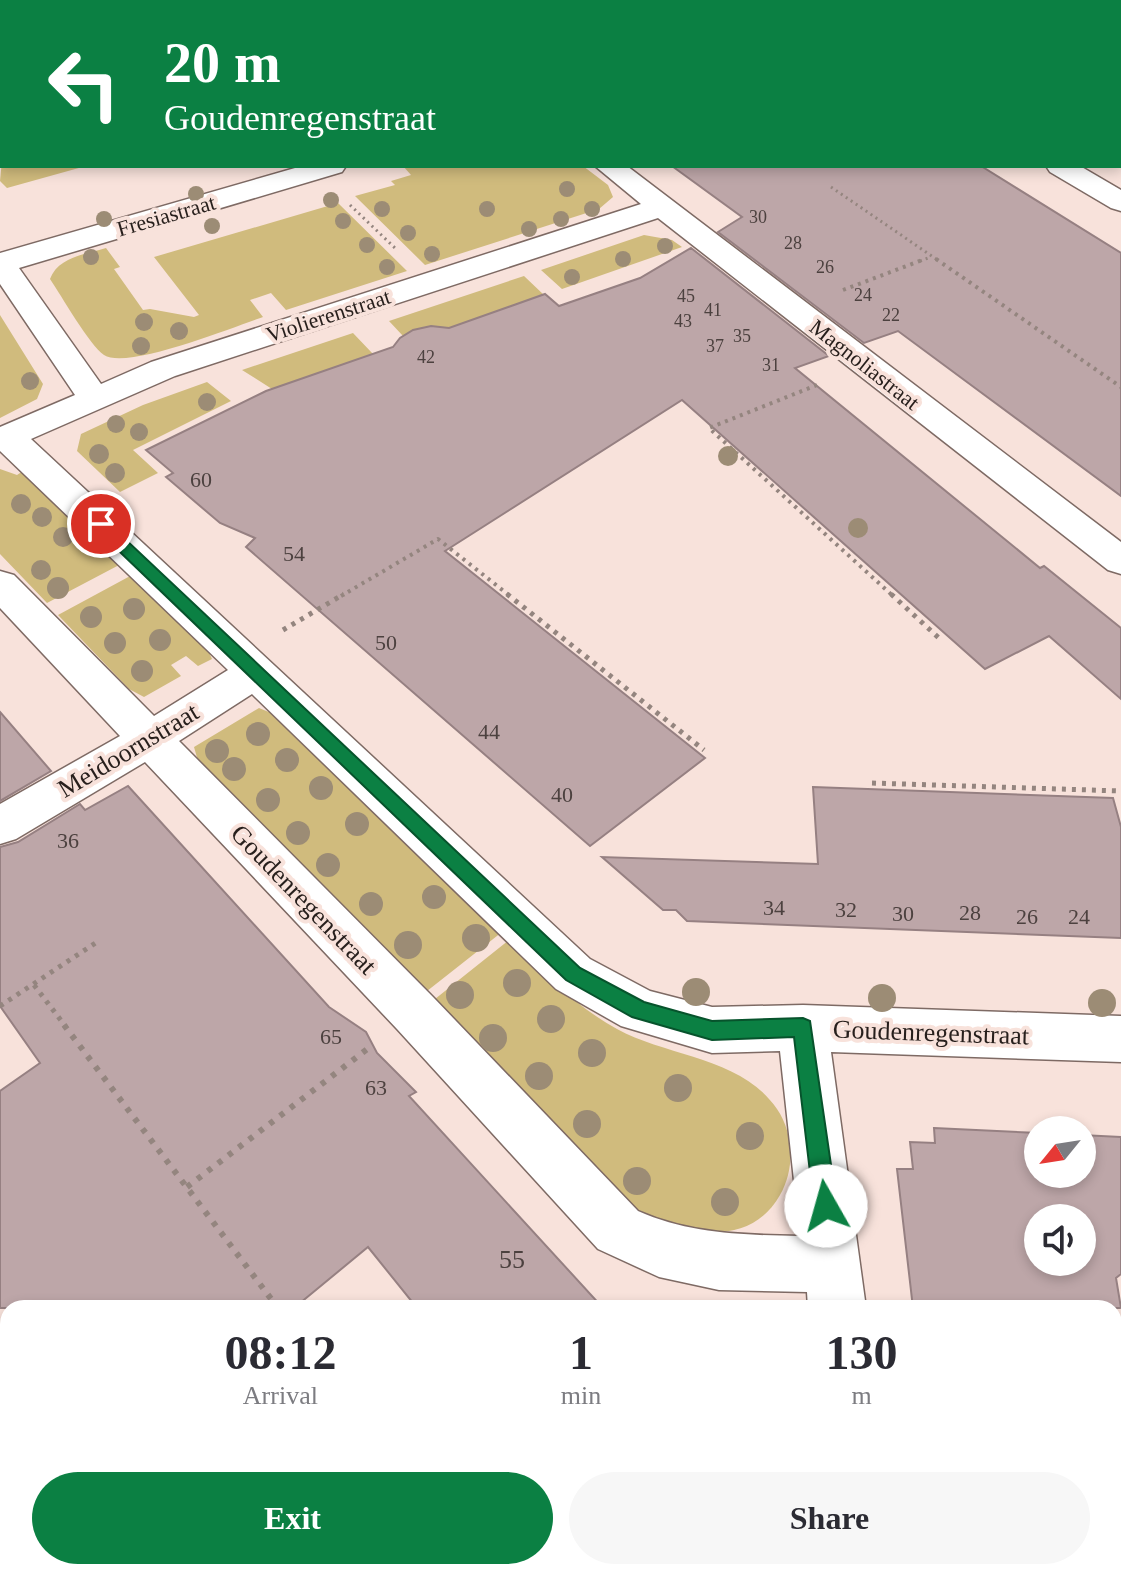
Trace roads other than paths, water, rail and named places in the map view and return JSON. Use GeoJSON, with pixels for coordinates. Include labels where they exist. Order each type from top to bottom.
{"type":"FeatureCollection","features":[{"type":"Feature","properties":{"kind":"street","name":"Fresiastraat"},"geometry":{"type":"LineString","coordinates":[[0,263],[323,168]]}},
{"type":"Feature","properties":{"kind":"street","name":"Magnoliastraat"},"geometry":{"type":"LineString","coordinates":[[612,168],[1121,561]]}},
{"type":"Feature","properties":{"kind":"street"},"geometry":{"type":"LineString","coordinates":[[1063,168],[1121,202]]}},
{"type":"Feature","properties":{"kind":"street","name":"Violierenstraat"},"geometry":{"type":"LineString","coordinates":[[4,438],[163,369],[662,207]]}},
{"type":"Feature","properties":{"kind":"street"},"geometry":{"type":"LineString","coordinates":[[0,263],[93,397]]}},
{"type":"Feature","properties":{"kind":"street","name":"Goudenregenstraat"},"geometry":{"type":"LineString","coordinates":[[4,438],[573,974],[639,1010],[712,1030],[803,1028],[1121,1039]]}},
{"type":"Feature","properties":{"kind":"street","name":"Goudenregenstraat"},"geometry":{"type":"LineString","coordinates":[[0,584],[415,1013],[618,1230],[659,1249],[835,1287]]}},
{"type":"Feature","properties":{"kind":"street","name":"Meidoornstraat"},"geometry":{"type":"LineString","coordinates":[[0,826],[148,740],[247,664]]}},
{"type":"Feature","properties":{"kind":"street"},"geometry":{"type":"LineString","coordinates":[[803,1028],[835,1287]]}}]}
